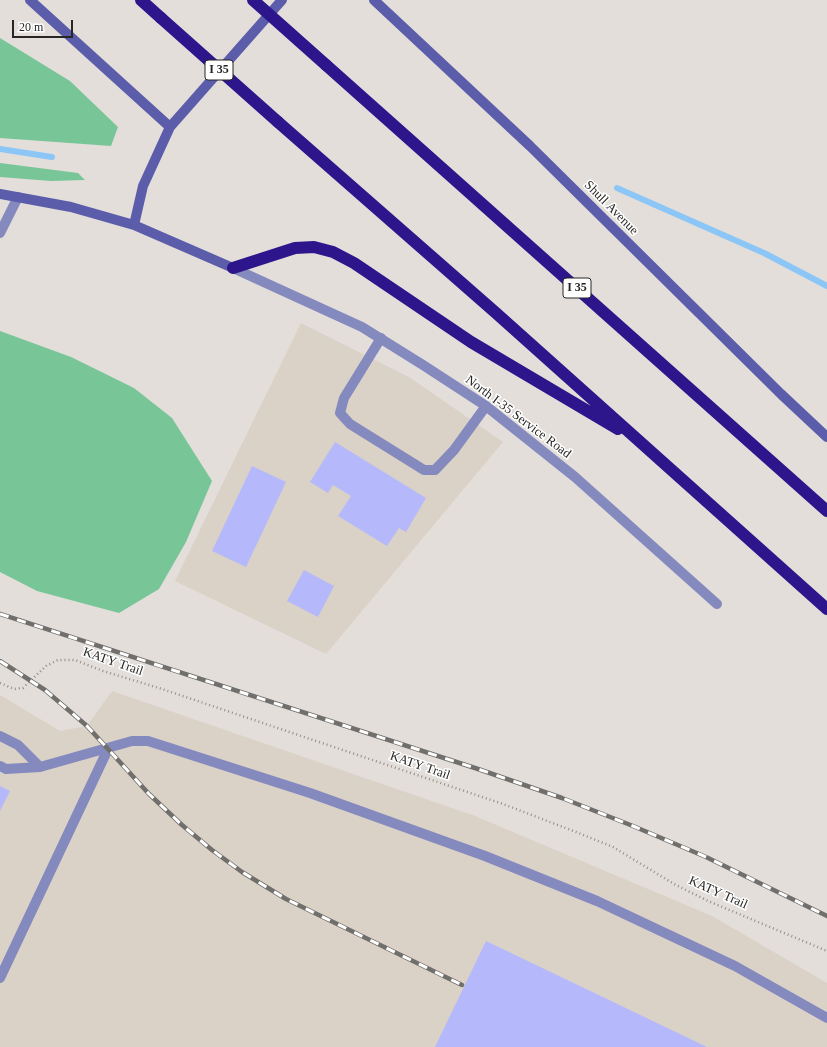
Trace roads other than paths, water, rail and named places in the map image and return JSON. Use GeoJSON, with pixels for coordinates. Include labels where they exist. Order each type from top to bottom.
{"type":"FeatureCollection","features":[{"type":"Feature","properties":{"kind":"highway","name":"I 35"},"geometry":{"type":"LineString","coordinates":[[141,0],[496,312],[827,609]]}},
{"type":"Feature","properties":{"kind":"highway","name":"I 35"},"geometry":{"type":"LineString","coordinates":[[253,0],[827,511]]}},
{"type":"Feature","properties":{"kind":"highway"},"geometry":{"type":"LineString","coordinates":[[233,268],[295,248],[314,247],[333,252],[354,263],[470,342],[641,442]]}},
{"type":"Feature","properties":{"kind":"street"},"geometry":{"type":"LineString","coordinates":[[30,0],[170,127]]}},
{"type":"Feature","properties":{"kind":"street"},"geometry":{"type":"LineString","coordinates":[[134,225],[143,186],[170,127],[282,0]]}},
{"type":"Feature","properties":{"kind":"street","name":"Shull Avenue"},"geometry":{"type":"LineString","coordinates":[[374,0],[530,146],[781,394],[827,437]]}},
{"type":"Feature","properties":{"kind":"street"},"geometry":{"type":"LineString","coordinates":[[0,194],[71,207],[134,225],[233,268]]}},
{"type":"Feature","properties":{"kind":"street"},"geometry":{"type":"LineString","coordinates":[[0,234],[18,197]]}},
{"type":"Feature","properties":{"kind":"street","name":"North I-35 Service Road"},"geometry":{"type":"LineString","coordinates":[[233,268],[381,338],[486,406],[574,477],[717,604]]}},
{"type":"Feature","properties":{"kind":"street"},"geometry":{"type":"LineString","coordinates":[[381,338],[344,398],[340,413],[350,424],[424,470],[435,470],[454,450],[486,406]]}},
{"type":"Feature","properties":{"kind":"street"},"geometry":{"type":"LineString","coordinates":[[0,736],[18,745],[40,767]]}},
{"type":"Feature","properties":{"kind":"street"},"geometry":{"type":"LineString","coordinates":[[0,766],[6,769],[40,767],[132,741],[148,741],[310,793],[485,856],[597,901],[735,966],[827,1018]]}},
{"type":"Feature","properties":{"kind":"street"},"geometry":{"type":"LineString","coordinates":[[0,978],[4,958],[108,749]]}},
{"type":"Feature","properties":{"kind":"waterway"},"geometry":{"type":"LineString","coordinates":[[0,149],[52,157]]}},
{"type":"Feature","properties":{"kind":"waterway"},"geometry":{"type":"LineString","coordinates":[[617,188],[764,253],[827,286]]}},
{"type":"Feature","properties":{"kind":"railway"},"geometry":{"type":"LineString","coordinates":[[0,614],[478,769],[562,798],[706,857],[827,916]]}},
{"type":"Feature","properties":{"kind":"railway"},"geometry":{"type":"LineString","coordinates":[[0,661],[45,690],[87,726],[149,794],[182,825],[242,872],[286,899],[462,985]]}}]}
